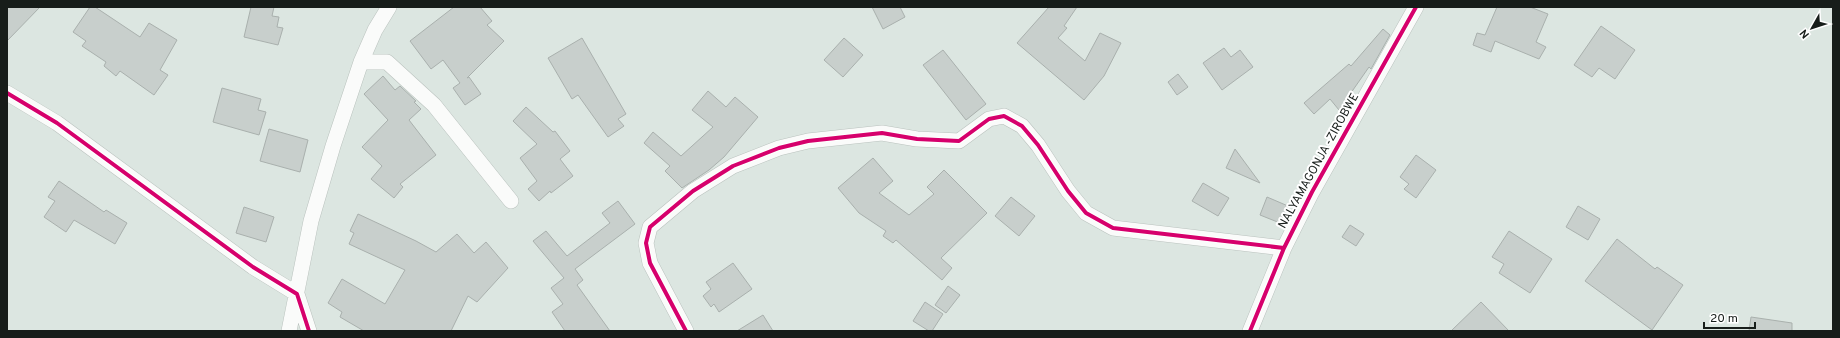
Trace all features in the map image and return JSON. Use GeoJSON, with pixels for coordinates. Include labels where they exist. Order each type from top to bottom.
{"type":"FeatureCollection","features":[{"type":"Feature","properties":{"kind":"street"},"geometry":{"type":"LineString","coordinates":[[289,331],[311,221],[333,146],[361,62],[375,30],[388,7]]}},
{"type":"Feature","properties":{"kind":"street","name":"NALYAMAGONJA -ZIROBWE"},"geometry":{"type":"LineString","coordinates":[[1250,331],[1284,248],[1312,192],[1416,7]]}},
{"type":"Feature","properties":{"kind":"street"},"geometry":{"type":"LineString","coordinates":[[361,62],[387,62],[428,100],[511,201]]}},
{"type":"Feature","properties":{"kind":"street"},"geometry":{"type":"LineString","coordinates":[[7,93],[57,123],[253,267],[297,294],[309,331]]}},
{"type":"Feature","properties":{"kind":"street"},"geometry":{"type":"LineString","coordinates":[[686,331],[650,263],[646,243],[650,227],[693,191],[732,166],[779,148],[808,141],[882,133],[917,139],[959,141],[989,119],[1004,116],[1022,126],[1038,145],[1068,191],[1086,213],[1113,228],[1284,248]]}},
{"type":"Feature","properties":{"kind":"building"},"geometry":{"type":"Polygon","coordinates":[[[7,7],[40,7],[7,41],[7,7]]]}},
{"type":"Feature","properties":{"kind":"building"},"geometry":{"type":"Polygon","coordinates":[[[90,7],[95,7],[140,37],[149,23],[177,40],[160,70],[168,75],[154,95],[120,71],[116,76],[104,66],[106,62],[82,46],[86,41],[73,32],[90,7]]]}},
{"type":"Feature","properties":{"kind":"building"},"geometry":{"type":"Polygon","coordinates":[[[251,7],[274,7],[272,16],[279,17],[277,27],[283,28],[278,45],[244,37],[251,7]]]}},
{"type":"Feature","properties":{"kind":"building"},"geometry":{"type":"Polygon","coordinates":[[[454,7],[480,7],[492,21],[487,25],[504,41],[467,78],[469,77],[481,94],[465,105],[453,88],[460,83],[443,60],[431,69],[410,41],[454,7]]]}},
{"type":"Feature","properties":{"kind":"building"},"geometry":{"type":"Polygon","coordinates":[[[872,7],[900,7],[905,17],[883,29],[872,7]]]}},
{"type":"Feature","properties":{"kind":"building"},"geometry":{"type":"Polygon","coordinates":[[[1049,7],[1077,7],[1064,26],[1067,28],[1058,38],[1085,61],[1100,33],[1121,43],[1104,76],[1084,100],[1017,43],[1049,7]]]}},
{"type":"Feature","properties":{"kind":"building"},"geometry":{"type":"Polygon","coordinates":[[[1497,7],[1530,7],[1548,14],[1536,42],[1546,47],[1539,59],[1495,41],[1491,52],[1473,45],[1477,33],[1485,35],[1497,7]]]}},
{"type":"Feature","properties":{"kind":"building"},"geometry":{"type":"Polygon","coordinates":[[[1601,26],[1635,50],[1615,79],[1599,68],[1592,77],[1574,65],[1601,26]]]}},
{"type":"Feature","properties":{"kind":"building"},"geometry":{"type":"Polygon","coordinates":[[[1383,29],[1390,35],[1371,69],[1369,67],[1339,110],[1330,99],[1314,114],[1304,103],[1349,64],[1351,66],[1383,29]]]}},
{"type":"Feature","properties":{"kind":"building"},"geometry":{"type":"Polygon","coordinates":[[[582,38],[626,114],[618,119],[624,126],[608,137],[578,95],[572,99],[548,58],[582,38]]]}},
{"type":"Feature","properties":{"kind":"building"},"geometry":{"type":"Polygon","coordinates":[[[844,38],[863,55],[843,77],[824,60],[844,38]]]}},
{"type":"Feature","properties":{"kind":"building"},"geometry":{"type":"Polygon","coordinates":[[[1224,48],[1231,57],[1240,50],[1253,67],[1222,90],[1203,63],[1224,48]]]}},
{"type":"Feature","properties":{"kind":"building"},"geometry":{"type":"Polygon","coordinates":[[[943,50],[986,104],[966,120],[923,65],[943,50]]]}},
{"type":"Feature","properties":{"kind":"building"},"geometry":{"type":"Polygon","coordinates":[[[1178,74],[1188,87],[1177,95],[1168,82],[1178,74]]]}},
{"type":"Feature","properties":{"kind":"building"},"geometry":{"type":"Polygon","coordinates":[[[383,76],[395,90],[400,86],[416,101],[414,102],[421,109],[409,120],[436,155],[400,184],[403,187],[394,198],[371,179],[382,166],[362,147],[388,120],[364,94],[383,76]]]}},
{"type":"Feature","properties":{"kind":"building"},"geometry":{"type":"Polygon","coordinates":[[[222,88],[261,99],[258,110],[266,112],[259,135],[213,122],[222,88]]]}},
{"type":"Feature","properties":{"kind":"building"},"geometry":{"type":"Polygon","coordinates":[[[708,91],[726,107],[735,97],[758,117],[724,157],[709,170],[682,188],[665,171],[670,166],[644,143],[653,132],[681,156],[713,127],[692,110],[708,91]]]}},
{"type":"Feature","properties":{"kind":"building"},"geometry":{"type":"Polygon","coordinates":[[[526,107],[553,132],[555,131],[570,151],[560,159],[573,176],[551,193],[550,191],[539,201],[528,189],[537,181],[520,158],[537,144],[513,121],[526,107]]]}},
{"type":"Feature","properties":{"kind":"building"},"geometry":{"type":"Polygon","coordinates":[[[269,129],[308,140],[300,172],[260,161],[269,129]]]}},
{"type":"Feature","properties":{"kind":"building"},"geometry":{"type":"Polygon","coordinates":[[[1235,149],[1260,183],[1226,168],[1235,149]]]}},
{"type":"Feature","properties":{"kind":"building"},"geometry":{"type":"Polygon","coordinates":[[[1416,155],[1436,170],[1416,198],[1404,189],[1409,184],[1400,177],[1416,155]]]}},
{"type":"Feature","properties":{"kind":"building"},"geometry":{"type":"Polygon","coordinates":[[[873,158],[893,181],[879,193],[909,215],[934,194],[927,187],[944,170],[987,213],[941,258],[952,268],[942,280],[896,240],[893,243],[883,236],[886,231],[859,213],[838,188],[873,158]]]}},
{"type":"Feature","properties":{"kind":"building"},"geometry":{"type":"Polygon","coordinates":[[[59,181],[104,212],[106,210],[127,223],[115,244],[74,220],[66,232],[44,217],[55,201],[48,197],[59,181]]]}},
{"type":"Feature","properties":{"kind":"building"},"geometry":{"type":"Polygon","coordinates":[[[1203,183],[1229,198],[1218,216],[1192,201],[1203,183]]]}},
{"type":"Feature","properties":{"kind":"building"},"geometry":{"type":"Polygon","coordinates":[[[1011,197],[1035,216],[1019,236],[995,216],[1011,197]]]}},
{"type":"Feature","properties":{"kind":"building"},"geometry":{"type":"Polygon","coordinates":[[[1267,197],[1288,206],[1280,223],[1260,215],[1267,197]]]}},
{"type":"Feature","properties":{"kind":"building"},"geometry":{"type":"Polygon","coordinates":[[[618,201],[635,224],[575,269],[583,280],[577,285],[610,331],[565,331],[552,312],[563,304],[551,288],[564,278],[533,241],[546,231],[567,256],[610,223],[602,213],[618,201]]]}},
{"type":"Feature","properties":{"kind":"building"},"geometry":{"type":"Polygon","coordinates":[[[1578,206],[1600,219],[1588,240],[1566,227],[1578,206]]]}},
{"type":"Feature","properties":{"kind":"building"},"geometry":{"type":"Polygon","coordinates":[[[244,207],[274,217],[266,242],[236,233],[244,207]]]}},
{"type":"Feature","properties":{"kind":"building"},"geometry":{"type":"Polygon","coordinates":[[[358,214],[436,252],[457,234],[474,253],[486,242],[508,268],[477,302],[468,296],[451,331],[364,331],[340,317],[342,312],[328,303],[342,279],[385,304],[405,270],[349,244],[354,233],[350,231],[358,214]]]}},
{"type":"Feature","properties":{"kind":"building"},"geometry":{"type":"Polygon","coordinates":[[[1350,225],[1364,234],[1356,246],[1342,237],[1350,225]]]}},
{"type":"Feature","properties":{"kind":"building"},"geometry":{"type":"Polygon","coordinates":[[[1509,231],[1552,259],[1530,293],[1499,273],[1504,264],[1492,257],[1509,231]]]}},
{"type":"Feature","properties":{"kind":"building"},"geometry":{"type":"Polygon","coordinates":[[[1617,239],[1655,269],[1657,267],[1683,285],[1652,330],[1585,281],[1617,239]]]}},
{"type":"Feature","properties":{"kind":"building"},"geometry":{"type":"Polygon","coordinates":[[[733,263],[752,289],[719,312],[714,304],[711,307],[703,296],[711,289],[706,282],[733,263]]]}},
{"type":"Feature","properties":{"kind":"building"},"geometry":{"type":"Polygon","coordinates":[[[948,286],[960,295],[946,313],[935,305],[948,286]]]}},
{"type":"Feature","properties":{"kind":"building"},"geometry":{"type":"Polygon","coordinates":[[[925,302],[943,314],[932,331],[929,331],[913,321],[925,302]]]}},
{"type":"Feature","properties":{"kind":"building"},"geometry":{"type":"Polygon","coordinates":[[[1481,302],[1509,331],[1451,331],[1481,302]]]}},
{"type":"Feature","properties":{"kind":"building"},"geometry":{"type":"Polygon","coordinates":[[[763,315],[773,331],[737,331],[763,315]]]}},
{"type":"Feature","properties":{"kind":"building"},"geometry":{"type":"Polygon","coordinates":[[[1751,317],[1792,323],[1792,331],[1749,331],[1751,317]]]}},
{"type":"Feature","properties":{"kind":"cycle path"},"geometry":{"type":"LineString","coordinates":[[1250,331],[1284,248],[1312,192],[1416,7]]}},
{"type":"Feature","properties":{"kind":"cycle path"},"geometry":{"type":"LineString","coordinates":[[7,93],[57,123],[253,267],[297,294],[309,331]]}},
{"type":"Feature","properties":{"kind":"cycle path"},"geometry":{"type":"LineString","coordinates":[[686,331],[650,263],[646,243],[650,227],[693,191],[733,166],[779,148],[808,141],[882,133],[917,139],[959,141],[989,119],[1004,116],[1022,126],[1038,145],[1068,191],[1086,213],[1113,228],[1284,248]]}}]}
